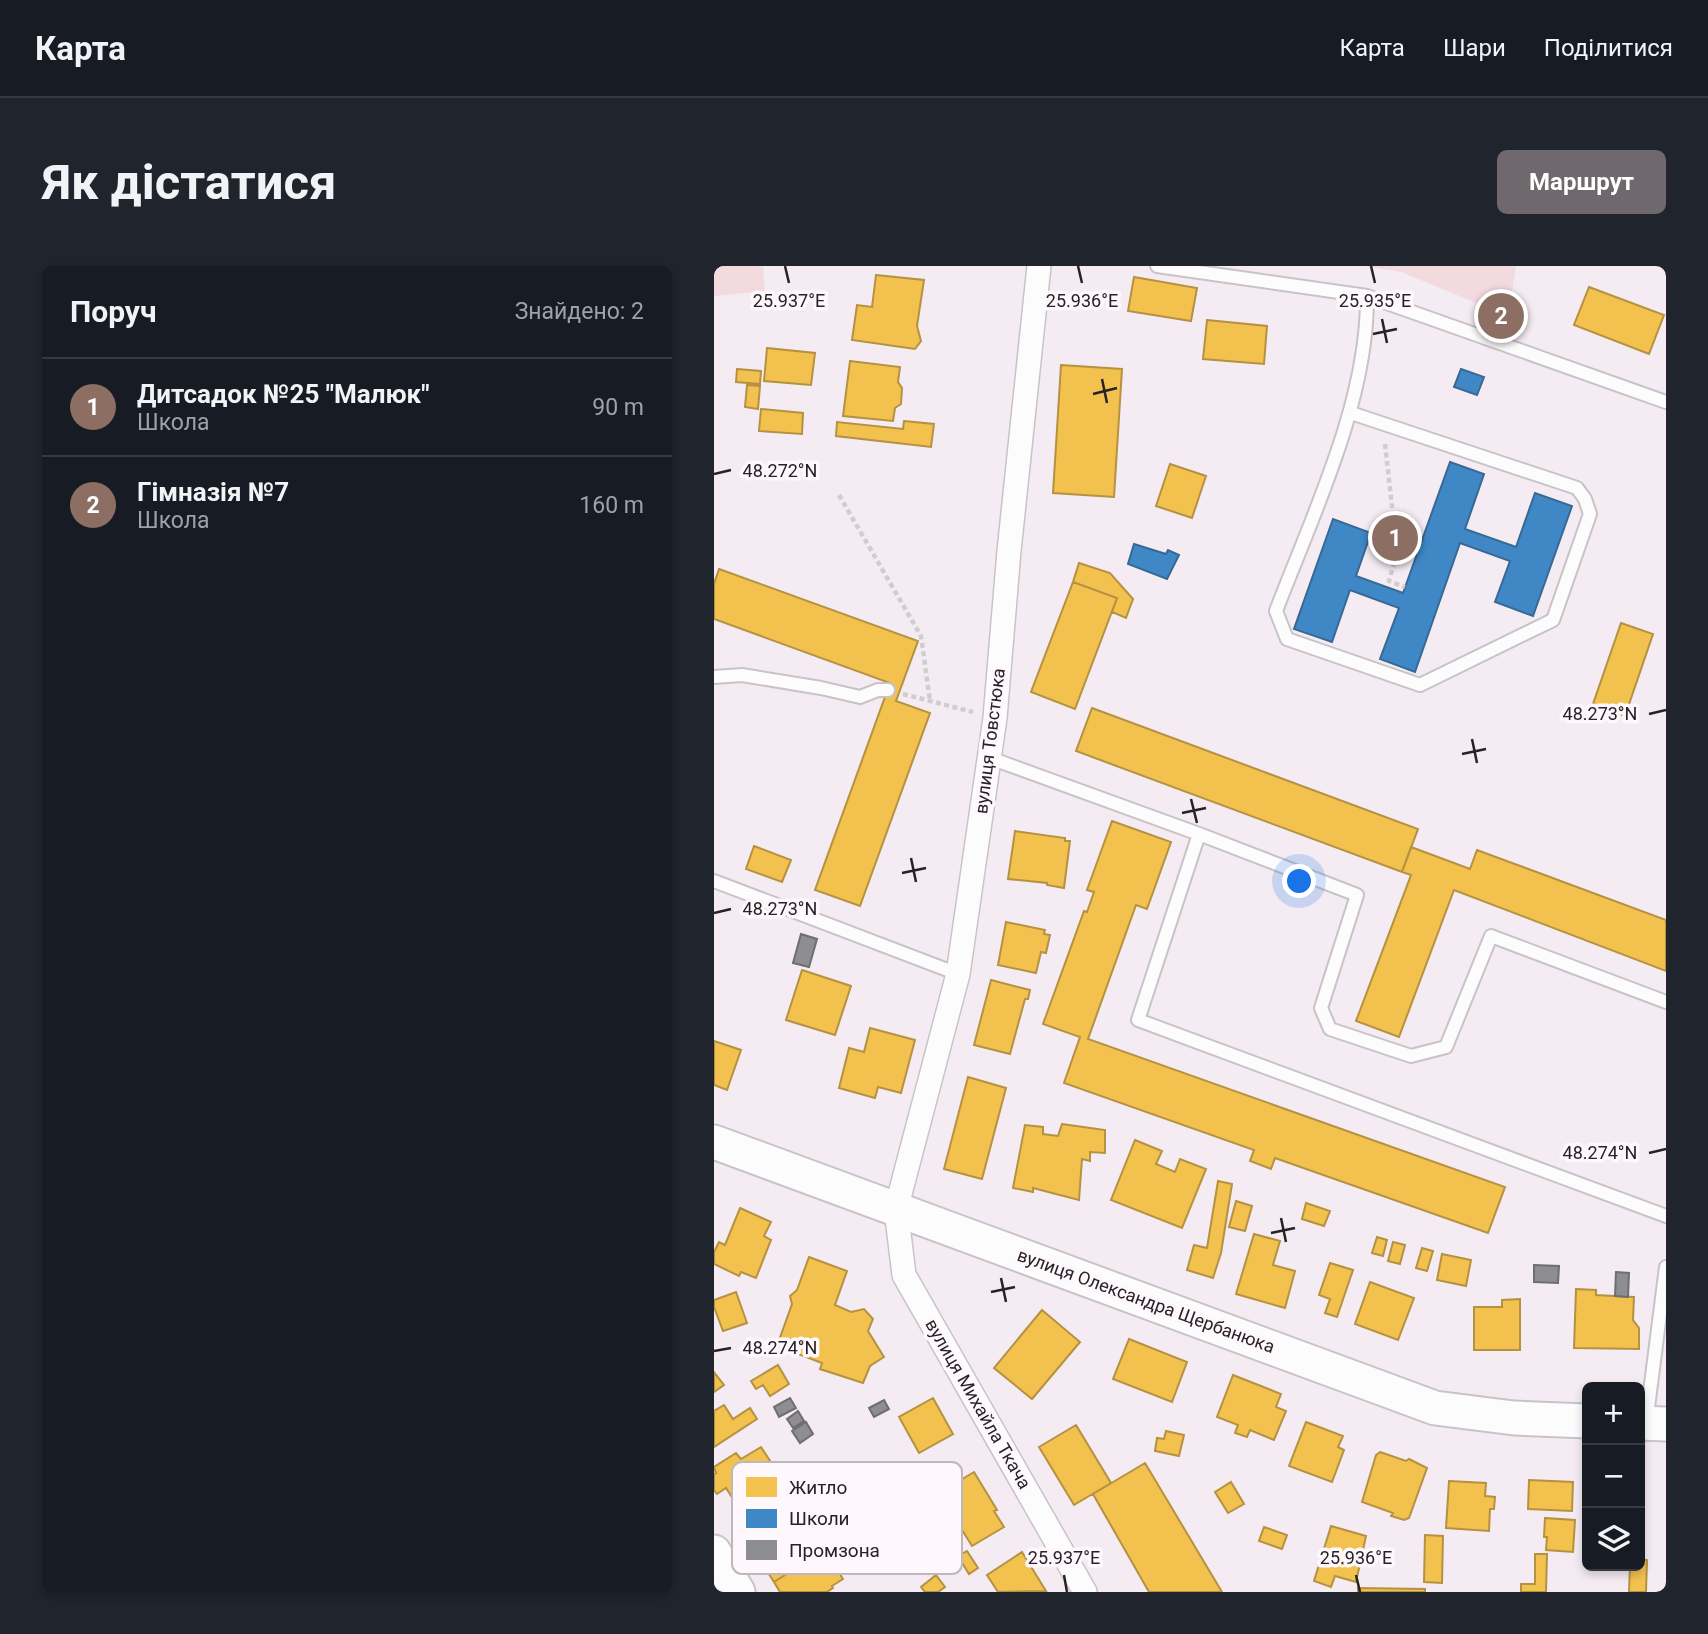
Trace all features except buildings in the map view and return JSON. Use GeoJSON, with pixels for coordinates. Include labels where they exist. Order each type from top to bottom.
{"type":"FeatureCollection","features":[{"type":"Feature","properties":{"kind":"street","name":"вулиця Товстюка"},"geometry":{"type":"LineString","coordinates":[[896,1209],[958,974],[995,718],[1009,551],[1039,266]]}},
{"type":"Feature","properties":{"kind":"street","name":"вулиця Олександра Щербанюка"},"geometry":{"type":"LineString","coordinates":[[714,1142],[1435,1408],[1514,1418],[1582,1421]]}},
{"type":"Feature","properties":{"kind":"street","name":"вулиця Михайла Ткача"},"geometry":{"type":"LineString","coordinates":[[896,1209],[904,1275],[1084,1592]]}},
{"type":"Feature","properties":{"kind":"street"},"geometry":{"type":"LineString","coordinates":[[714,1552],[738,1592]]}},
{"type":"Feature","properties":{"kind":"lane"},"geometry":{"type":"LineString","coordinates":[[1157,266],[1367,296],[1666,402]]}},
{"type":"Feature","properties":{"kind":"lane"},"geometry":{"type":"LineString","coordinates":[[1351,413],[1577,488],[1586,499],[1590,514],[1553,620],[1420,685],[1287,639],[1276,611],[1351,413],[1367,315],[1367,296]]}},
{"type":"Feature","properties":{"kind":"lane"},"geometry":{"type":"LineString","coordinates":[[714,677],[742,675],[860,697],[878,690],[893,691]]}},
{"type":"Feature","properties":{"kind":"lane"},"geometry":{"type":"LineString","coordinates":[[990,758],[1357,895],[1321,1008],[1330,1029],[1411,1056],[1446,1047],[1491,936],[1666,1002]]}},
{"type":"Feature","properties":{"kind":"lane"},"geometry":{"type":"LineString","coordinates":[[1199,834],[1138,1020],[1666,1216]]}},
{"type":"Feature","properties":{"kind":"lane"},"geometry":{"type":"LineString","coordinates":[[714,881],[958,974]]}},
{"type":"Feature","properties":{"kind":"lane"},"geometry":{"type":"LineString","coordinates":[[1651,1423],[1666,1267]]}},
{"type":"Feature","properties":{"kind":"path"},"geometry":{"type":"LineString","coordinates":[[1382,423],[1397,552],[1389,581],[1405,587]]}},
{"type":"Feature","properties":{"kind":"path"},"geometry":{"type":"LineString","coordinates":[[839,495],[921,636],[930,701]]}},
{"type":"Feature","properties":{"kind":"path"},"geometry":{"type":"LineString","coordinates":[[893,691],[995,718]]}},
{"type":"Feature","properties":{"kind":"shaded area"},"geometry":{"type":"Polygon","coordinates":[[[714,266],[763,266],[765,291],[714,296],[714,266]]]}},
{"type":"Feature","properties":{"kind":"shaded area"},"geometry":{"type":"Polygon","coordinates":[[[1364,266],[1516,266],[1508,316],[1401,272],[1364,266]]]}},
{"type":"Feature","properties":{"kind":"place","name":"Гімназія №7"},"geometry":{"type":"Point","coordinates":[1501,316]}},
{"type":"Feature","properties":{"kind":"place","name":"Дитсадок №25 \"Малюк\""},"geometry":{"type":"Point","coordinates":[1395,538]}}]}
